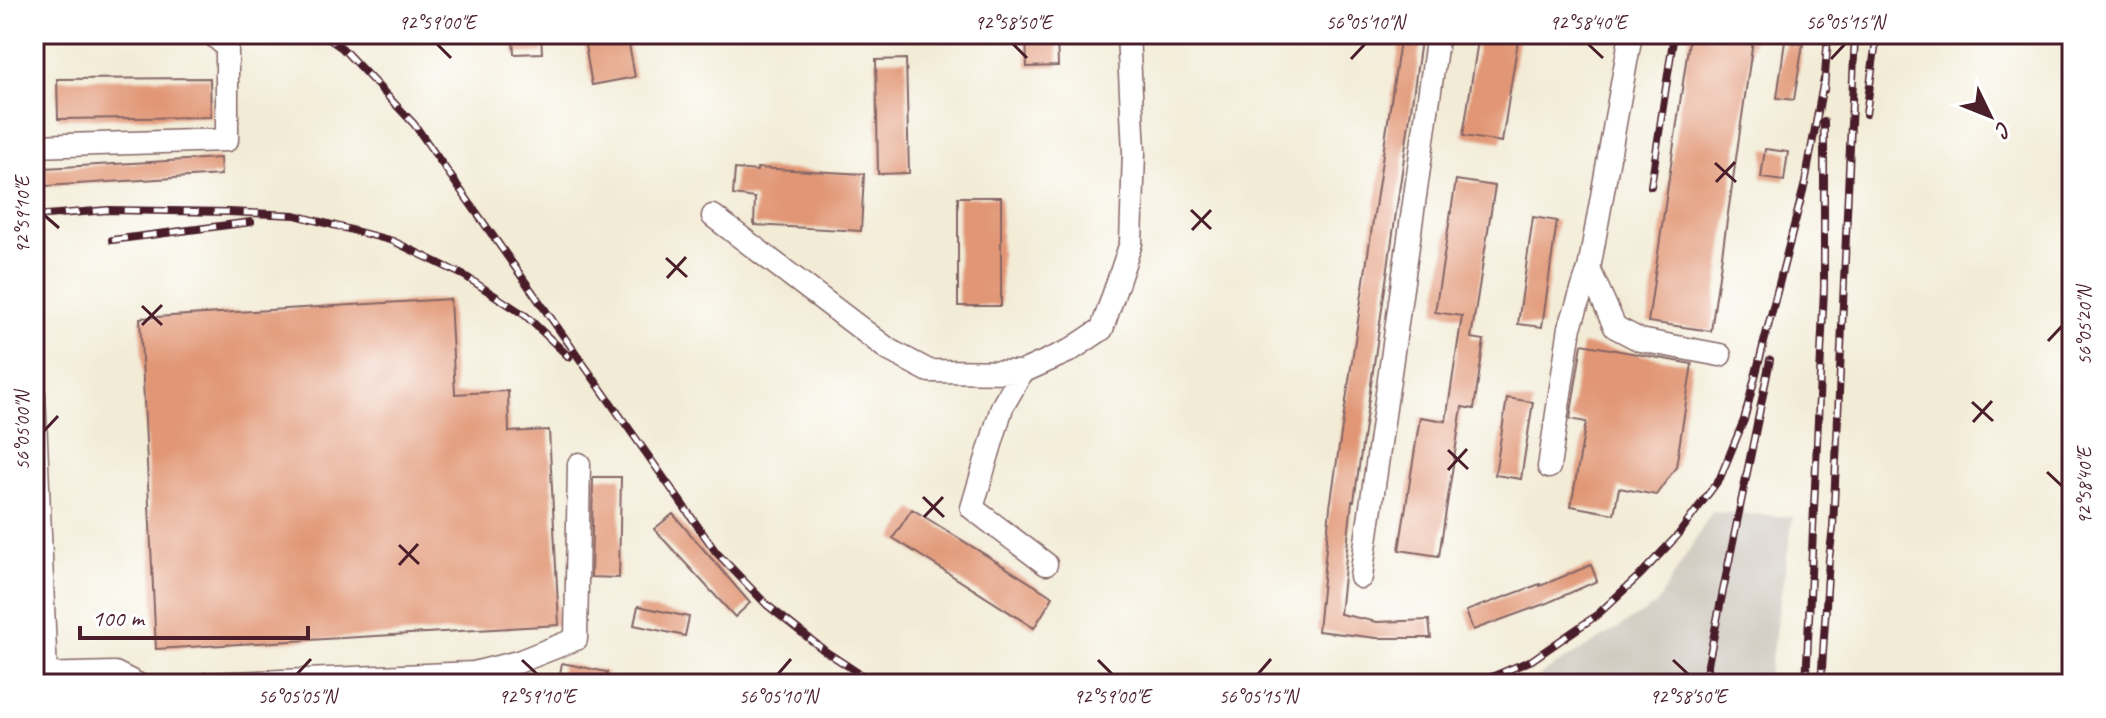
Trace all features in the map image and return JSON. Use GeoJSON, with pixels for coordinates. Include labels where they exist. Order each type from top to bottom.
{"type":"FeatureCollection","features":[{"type":"Feature","properties":{"kind":"lane"},"geometry":{"type":"LineString","coordinates":[[34,146],[227,140],[227,47],[212,34]]}},
{"type":"Feature","properties":{"kind":"lane"},"geometry":{"type":"LineString","coordinates":[[713,216],[889,350],[929,371],[1022,372],[1069,351],[1102,329],[1131,243],[1134,152],[1128,34]]}},
{"type":"Feature","properties":{"kind":"lane"},"geometry":{"type":"LineString","coordinates":[[1361,577],[1438,34]]}},
{"type":"Feature","properties":{"kind":"lane"},"geometry":{"type":"LineString","coordinates":[[1549,467],[1570,327],[1589,269],[1631,34]]}},
{"type":"Feature","properties":{"kind":"lane"},"geometry":{"type":"LineString","coordinates":[[1589,269],[1615,327],[1640,340],[1720,355]]}},
{"type":"Feature","properties":{"kind":"lane"},"geometry":{"type":"LineString","coordinates":[[1022,372],[1002,407],[972,508],[1046,564]]}},
{"type":"Feature","properties":{"kind":"lane"},"geometry":{"type":"LineString","coordinates":[[34,394],[40,675],[115,673],[137,684]]}},
{"type":"Feature","properties":{"kind":"lane"},"geometry":{"type":"LineString","coordinates":[[208,684],[474,673],[518,662],[576,639],[579,464]]}},
{"type":"Feature","properties":{"kind":"shaded area"},"geometry":{"type":"Polygon","coordinates":[[[1712,512],[1793,517],[1767,684],[1525,684],[1656,605],[1712,512]]]}},
{"type":"Feature","properties":{"kind":"building"},"geometry":{"type":"Polygon","coordinates":[[[513,34],[541,34],[542,53],[514,54],[513,34]]]}},
{"type":"Feature","properties":{"kind":"building"},"geometry":{"type":"Polygon","coordinates":[[[583,34],[627,34],[635,77],[592,85],[583,34]]]}},
{"type":"Feature","properties":{"kind":"building"},"geometry":{"type":"Polygon","coordinates":[[[1026,34],[1057,34],[1058,66],[1027,67],[1026,34]]]}},
{"type":"Feature","properties":{"kind":"building"},"geometry":{"type":"Polygon","coordinates":[[[1401,34],[1422,34],[1352,501],[1340,614],[1377,622],[1429,620],[1431,638],[1377,638],[1318,631],[1330,507],[1401,34]]]}},
{"type":"Feature","properties":{"kind":"building"},"geometry":{"type":"Polygon","coordinates":[[[1479,34],[1519,34],[1502,142],[1463,136],[1479,34]]]}},
{"type":"Feature","properties":{"kind":"building"},"geometry":{"type":"Polygon","coordinates":[[[1690,34],[1754,34],[1711,331],[1648,322],[1690,34]]]}},
{"type":"Feature","properties":{"kind":"building"},"geometry":{"type":"Polygon","coordinates":[[[1785,41],[1803,44],[1794,100],[1777,98],[1785,41]]]}},
{"type":"Feature","properties":{"kind":"building"},"geometry":{"type":"Polygon","coordinates":[[[906,59],[909,173],[878,174],[876,60],[906,59]]]}},
{"type":"Feature","properties":{"kind":"building"},"geometry":{"type":"Polygon","coordinates":[[[210,78],[211,117],[58,119],[57,79],[210,78]]]}},
{"type":"Feature","properties":{"kind":"building"},"geometry":{"type":"Polygon","coordinates":[[[1765,149],[1788,152],[1784,181],[1761,178],[1765,149]]]}},
{"type":"Feature","properties":{"kind":"building"},"geometry":{"type":"Polygon","coordinates":[[[220,158],[221,175],[46,186],[45,168],[220,158]]]}},
{"type":"Feature","properties":{"kind":"building"},"geometry":{"type":"Polygon","coordinates":[[[757,168],[864,174],[861,231],[754,225],[755,198],[733,195],[735,169],[757,171],[757,168]]]}},
{"type":"Feature","properties":{"kind":"building"},"geometry":{"type":"Polygon","coordinates":[[[1456,180],[1495,186],[1471,338],[1484,340],[1474,409],[1462,407],[1439,556],[1399,550],[1420,417],[1446,421],[1462,316],[1435,312],[1456,180]]]}},
{"type":"Feature","properties":{"kind":"building"},"geometry":{"type":"Polygon","coordinates":[[[958,197],[1001,197],[1001,306],[958,306],[958,197]]]}},
{"type":"Feature","properties":{"kind":"building"},"geometry":{"type":"Polygon","coordinates":[[[1533,217],[1557,221],[1542,327],[1518,324],[1533,217]]]}},
{"type":"Feature","properties":{"kind":"building"},"geometry":{"type":"Polygon","coordinates":[[[450,299],[455,394],[508,391],[509,432],[549,430],[559,625],[156,649],[140,318],[450,299]]]}},
{"type":"Feature","properties":{"kind":"building"},"geometry":{"type":"Polygon","coordinates":[[[1582,344],[1692,364],[1676,467],[1656,495],[1619,488],[1614,514],[1571,506],[1586,422],[1570,419],[1582,344]]]}},
{"type":"Feature","properties":{"kind":"building"},"geometry":{"type":"Polygon","coordinates":[[[1507,398],[1533,402],[1521,479],[1495,475],[1507,398]]]}},
{"type":"Feature","properties":{"kind":"building"},"geometry":{"type":"Polygon","coordinates":[[[593,477],[621,477],[619,578],[591,577],[593,477]]]}},
{"type":"Feature","properties":{"kind":"building"},"geometry":{"type":"Polygon","coordinates":[[[912,509],[1053,597],[1034,628],[893,538],[912,509]]]}},
{"type":"Feature","properties":{"kind":"building"},"geometry":{"type":"Polygon","coordinates":[[[673,514],[750,603],[735,617],[654,529],[673,514]]]}},
{"type":"Feature","properties":{"kind":"building"},"geometry":{"type":"Polygon","coordinates":[[[1591,565],[1597,581],[1473,630],[1466,611],[1591,565]]]}},
{"type":"Feature","properties":{"kind":"building"},"geometry":{"type":"Polygon","coordinates":[[[638,606],[689,617],[685,636],[634,625],[638,606]]]}},
{"type":"Feature","properties":{"kind":"building"},"geometry":{"type":"Polygon","coordinates":[[[562,663],[607,672],[605,684],[558,684],[562,663]]]}},
{"type":"Feature","properties":{"kind":"railway"},"geometry":{"type":"LineString","coordinates":[[322,34],[342,48],[414,124],[716,552],[767,605],[825,651],[875,684]]}},
{"type":"Feature","properties":{"kind":"railway"},"geometry":{"type":"LineString","coordinates":[[1651,186],[1674,34]]}},
{"type":"Feature","properties":{"kind":"railway"},"geometry":{"type":"LineString","coordinates":[[1824,90],[1828,34]]}},
{"type":"Feature","properties":{"kind":"railway"},"geometry":{"type":"LineString","coordinates":[[1821,684],[1833,528],[1855,34]]}},
{"type":"Feature","properties":{"kind":"railway"},"geometry":{"type":"LineString","coordinates":[[1866,114],[1877,34]]}},
{"type":"Feature","properties":{"kind":"railway"},"geometry":{"type":"LineString","coordinates":[[1475,684],[1532,660],[1597,615],[1678,535],[1720,478],[1744,420],[1805,183],[1824,79]]}},
{"type":"Feature","properties":{"kind":"railway"},"geometry":{"type":"LineString","coordinates":[[1806,684],[1824,288],[1824,122]]}},
{"type":"Feature","properties":{"kind":"railway"},"geometry":{"type":"LineString","coordinates":[[34,216],[108,210],[295,215],[393,241],[465,276],[526,316],[569,357]]}},
{"type":"Feature","properties":{"kind":"railway"},"geometry":{"type":"LineString","coordinates":[[112,240],[251,222]]}},
{"type":"Feature","properties":{"kind":"railway"},"geometry":{"type":"LineString","coordinates":[[1704,684],[1770,360]]}}]}
